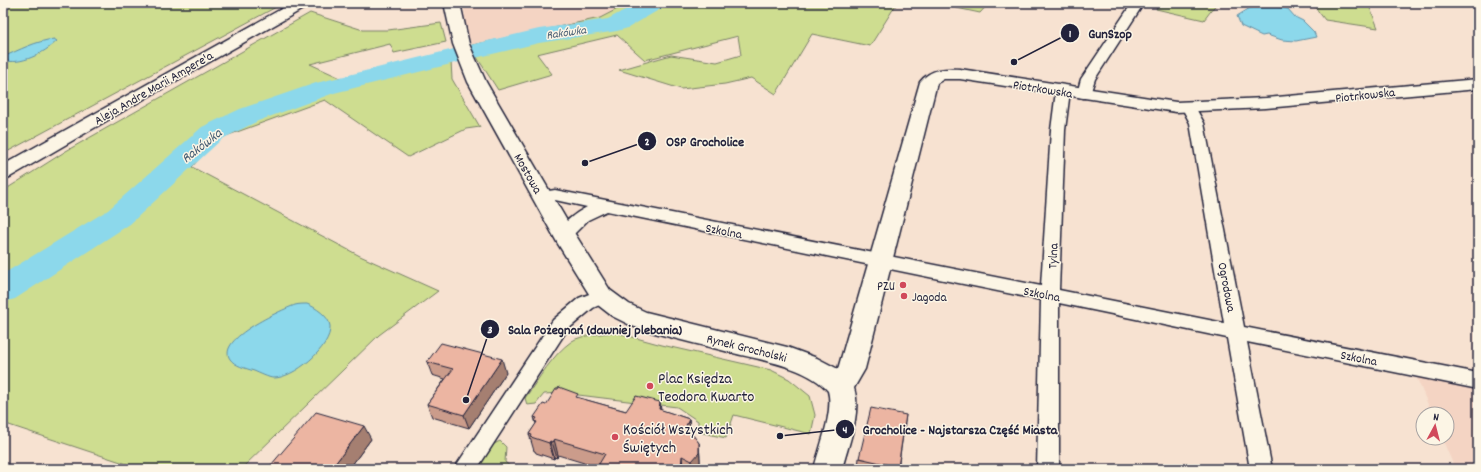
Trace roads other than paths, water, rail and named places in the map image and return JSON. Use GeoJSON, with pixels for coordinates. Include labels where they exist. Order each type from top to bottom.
{"type":"FeatureCollection","features":[{"type":"Feature","properties":{"kind":"street","name":"Mostowa"},"geometry":{"type":"LineString","coordinates":[[452,3],[454,22],[464,54],[478,84],[542,197],[602,296]]}},
{"type":"Feature","properties":{"kind":"street"},"geometry":{"type":"LineString","coordinates":[[1084,94],[1088,79],[1138,3]]}},
{"type":"Feature","properties":{"kind":"street","name":"Aleja Andre Marii Ampere'a"},"geometry":{"type":"LineString","coordinates":[[3,173],[298,4]]}},
{"type":"Feature","properties":{"kind":"street","name":"Piotrkowska"},"geometry":{"type":"LineString","coordinates":[[840,387],[852,369],[929,82],[933,77],[941,73],[950,73],[1156,105],[1189,108],[1302,100],[1478,84]]}},
{"type":"Feature","properties":{"kind":"street","name":"Tylna"},"geometry":{"type":"LineString","coordinates":[[1048,469],[1050,295],[1058,130],[1063,91]]}},
{"type":"Feature","properties":{"kind":"street","name":"Ogrodowa"},"geometry":{"type":"LineString","coordinates":[[1189,108],[1197,123],[1261,469]]}},
{"type":"Feature","properties":{"kind":"street","name":"Szkolna"},"geometry":{"type":"LineString","coordinates":[[542,197],[555,195],[1478,381]]}},
{"type":"Feature","properties":{"kind":"street"},"geometry":{"type":"LineString","coordinates":[[564,234],[577,220],[589,211],[605,206]]}},
{"type":"Feature","properties":{"kind":"street"},"geometry":{"type":"LineString","coordinates":[[465,469],[560,325],[586,304],[602,296]]}},
{"type":"Feature","properties":{"kind":"street","name":"Rynek Grocholski"},"geometry":{"type":"LineString","coordinates":[[602,296],[613,306],[626,314],[642,320],[787,357],[809,365],[826,374],[840,387]]}},
{"type":"Feature","properties":{"kind":"street"},"geometry":{"type":"LineString","coordinates":[[828,469],[842,411],[843,396],[840,387]]}},
{"type":"Feature","properties":{"kind":"water"},"geometry":{"type":"Polygon","coordinates":[[[1270,5],[1288,9],[1295,17],[1303,21],[1314,32],[1316,37],[1296,41],[1282,40],[1267,35],[1262,36],[1241,26],[1237,16],[1250,8],[1270,5]]]}},
{"type":"Feature","properties":{"kind":"water"},"geometry":{"type":"Polygon","coordinates":[[[54,39],[57,41],[46,50],[25,60],[3,60],[3,57],[28,46],[54,39]]]}},
{"type":"Feature","properties":{"kind":"water"},"geometry":{"type":"Polygon","coordinates":[[[307,304],[314,307],[324,315],[330,326],[329,334],[325,343],[310,360],[300,368],[281,377],[273,378],[240,366],[230,359],[228,351],[232,343],[252,326],[288,308],[296,305],[307,304]]]}},
{"type":"Feature","properties":{"kind":"waterway","name":"Rakówka"},"geometry":{"type":"LineString","coordinates":[[475,51],[539,36],[609,26],[620,23],[654,3]]}},
{"type":"Feature","properties":{"kind":"waterway","name":"Rakówka"},"geometry":{"type":"LineString","coordinates":[[3,290],[119,217],[212,133],[249,115],[325,88],[454,56]]}},
{"type":"Feature","properties":{"kind":"place","name":"GunSzop"},"geometry":{"type":"Point","coordinates":[1014,62]}},
{"type":"Feature","properties":{"kind":"place","name":"OSP Grocholice"},"geometry":{"type":"Point","coordinates":[585,163]}},
{"type":"Feature","properties":{"kind":"place","name":"PZU"},"geometry":{"type":"Point","coordinates":[903,285]}},
{"type":"Feature","properties":{"kind":"place","name":"Jagoda"},"geometry":{"type":"Point","coordinates":[904,296]}},
{"type":"Feature","properties":{"kind":"place","name":"Plac Księdza Teodora Kwarto"},"geometry":{"type":"Point","coordinates":[650,386]}},
{"type":"Feature","properties":{"kind":"place","name":"Sala Pożegnań (dawniej plebania)"},"geometry":{"type":"Point","coordinates":[466,400]}},
{"type":"Feature","properties":{"kind":"place","name":"Grocholice - Najstarsza Część Miasta"},"geometry":{"type":"Point","coordinates":[780,436]}},
{"type":"Feature","properties":{"kind":"place","name":"Kościół Wszystkich Świętych"},"geometry":{"type":"Point","coordinates":[615,437]}}]}
